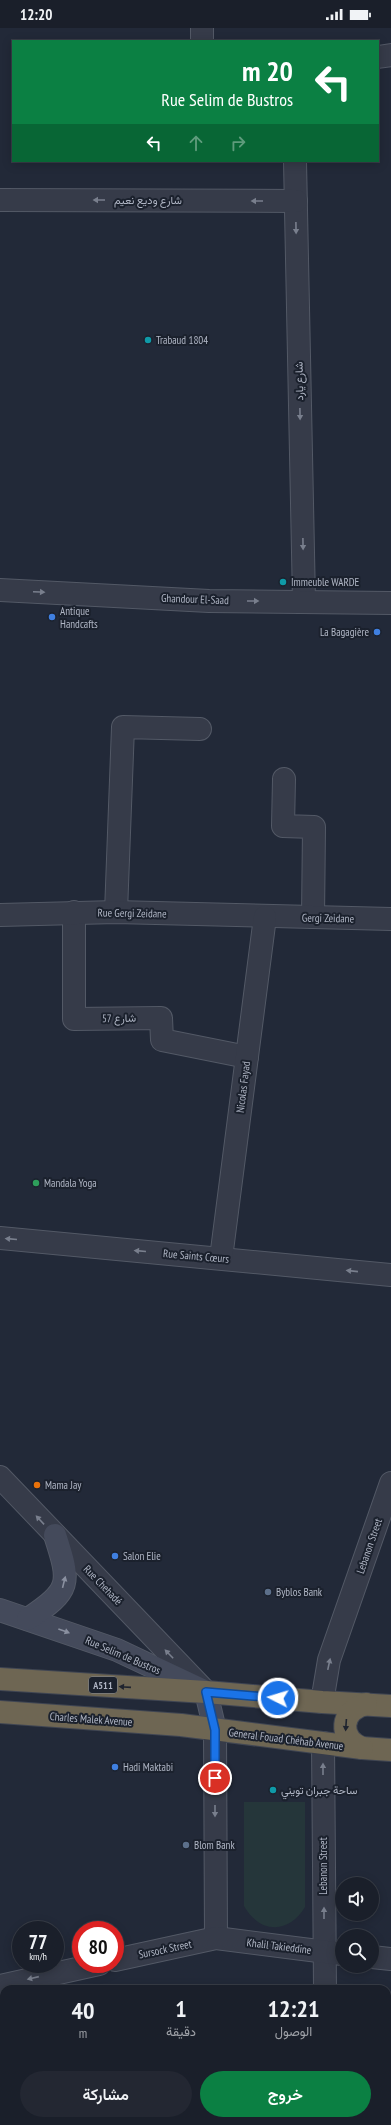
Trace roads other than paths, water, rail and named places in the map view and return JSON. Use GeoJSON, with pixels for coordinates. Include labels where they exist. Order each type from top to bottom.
{"type":"FeatureCollection","features":[{"type":"Feature","properties":{"kind":"highway","name":"A511"},"geometry":{"type":"LineString","coordinates":[[0,1679],[198,1691],[322,1702],[391,1706]]}},
{"type":"Feature","properties":{"kind":"highway"},"geometry":{"type":"LineString","coordinates":[[181,1726],[198,1691]]}},
{"type":"Feature","properties":{"kind":"highway"},"geometry":{"type":"LineString","coordinates":[[362,1748],[356,1746],[347,1735],[346,1721],[353,1710],[366,1704]]}},
{"type":"Feature","properties":{"kind":"highway","name":"Charles Malek Avenue"},"geometry":{"type":"LineString","coordinates":[[0,1712],[181,1726]]}},
{"type":"Feature","properties":{"kind":"highway","name":"General Fouad Chéhab Avenue"},"geometry":{"type":"LineString","coordinates":[[181,1726],[362,1748],[391,1750]]}},
{"type":"Feature","properties":{"kind":"street"},"geometry":{"type":"LineString","coordinates":[[202,28],[202,40]]}},
{"type":"Feature","properties":{"kind":"street"},"geometry":{"type":"LineString","coordinates":[[379,57],[391,55]]}},
{"type":"Feature","properties":{"kind":"street","name":"شارع يارد"},"geometry":{"type":"LineString","coordinates":[[295,162],[304,601]]}},
{"type":"Feature","properties":{"kind":"street","name":"شارع وديع نعيم"},"geometry":{"type":"LineString","coordinates":[[0,200],[296,201]]}},
{"type":"Feature","properties":{"kind":"street","name":"Ghandour El-Saad"},"geometry":{"type":"LineString","coordinates":[[0,590],[208,601],[391,603]]}},
{"type":"Feature","properties":{"kind":"street"},"geometry":{"type":"LineString","coordinates":[[116,912],[123,727],[200,729]]}},
{"type":"Feature","properties":{"kind":"street"},"geometry":{"type":"LineString","coordinates":[[284,779],[283,826],[314,827],[313,917]]}},
{"type":"Feature","properties":{"kind":"street","name":"شارع 57"},"geometry":{"type":"LineString","coordinates":[[74,912],[74,1019],[161,1018],[162,1040],[247,1057]]}},
{"type":"Feature","properties":{"kind":"street","name":"Rue Gergi Zeidane"},"geometry":{"type":"LineString","coordinates":[[0,915],[116,912],[265,917]]}},
{"type":"Feature","properties":{"kind":"street","name":"Gergi Zeidane"},"geometry":{"type":"LineString","coordinates":[[265,917],[391,919]]}},
{"type":"Feature","properties":{"kind":"street","name":"Nicolas Fayad"},"geometry":{"type":"LineString","coordinates":[[221,1258],[265,917]]}},
{"type":"Feature","properties":{"kind":"street","name":"Rue Saints Cœurs"},"geometry":{"type":"LineString","coordinates":[[0,1238],[391,1275]]}},
{"type":"Feature","properties":{"kind":"street","name":"Rue Chehadé"},"geometry":{"type":"LineString","coordinates":[[0,1477],[198,1691]]}},
{"type":"Feature","properties":{"kind":"street","name":"Lebanon Street"},"geometry":{"type":"LineString","coordinates":[[322,1702],[329,1660],[391,1483]]}},
{"type":"Feature","properties":{"kind":"street"},"geometry":{"type":"LineString","coordinates":[[28,1619],[56,1600],[63,1588],[66,1576],[55,1536]]}},
{"type":"Feature","properties":{"kind":"street","name":"Rue Selim de Bustros"},"geometry":{"type":"LineString","coordinates":[[0,1610],[117,1650],[198,1691]]}},
{"type":"Feature","properties":{"kind":"street"},"geometry":{"type":"LineString","coordinates":[[198,1691],[215,1730],[216,1938]]}},
{"type":"Feature","properties":{"kind":"street","name":"Lebanon Street"},"geometry":{"type":"LineString","coordinates":[[322,1743],[333,1953],[326,1985]]}},
{"type":"Feature","properties":{"kind":"street","name":"Khalil Takieddine"},"geometry":{"type":"LineString","coordinates":[[216,1938],[333,1953]]}},
{"type":"Feature","properties":{"kind":"street","name":"Sursock Street"},"geometry":{"type":"LineString","coordinates":[[124,1958],[216,1938]]}},
{"type":"Feature","properties":{"kind":"street"},"geometry":{"type":"LineString","coordinates":[[379,1958],[391,1959]]}},
{"type":"Feature","properties":{"kind":"street"},"geometry":{"type":"LineString","coordinates":[[4,1985],[72,1970]]}},
{"type":"Feature","properties":{"kind":"place","name":"Trabaud 1804"},"geometry":{"type":"Point","coordinates":[148,340]}},
{"type":"Feature","properties":{"kind":"place","name":"Immeuble WARDE"},"geometry":{"type":"Point","coordinates":[283,582]}},
{"type":"Feature","properties":{"kind":"place","name":"Antique Handcafts"},"geometry":{"type":"Point","coordinates":[52,617]}},
{"type":"Feature","properties":{"kind":"place","name":"La Bagagière"},"geometry":{"type":"Point","coordinates":[377,632]}},
{"type":"Feature","properties":{"kind":"place","name":"Mandala Yoga"},"geometry":{"type":"Point","coordinates":[36,1183]}},
{"type":"Feature","properties":{"kind":"place","name":"Mama Jay"},"geometry":{"type":"Point","coordinates":[37,1485]}},
{"type":"Feature","properties":{"kind":"place","name":"Salon Elie"},"geometry":{"type":"Point","coordinates":[115,1556]}},
{"type":"Feature","properties":{"kind":"place","name":"Byblos Bank"},"geometry":{"type":"Point","coordinates":[268,1592]}},
{"type":"Feature","properties":{"kind":"place","name":"Hadi Maktabi"},"geometry":{"type":"Point","coordinates":[115,1767]}},
{"type":"Feature","properties":{"kind":"place","name":"ساحة جبران تويني"},"geometry":{"type":"Point","coordinates":[273,1790]}},
{"type":"Feature","properties":{"kind":"place","name":"Blom Bank"},"geometry":{"type":"Point","coordinates":[186,1845]}}]}
